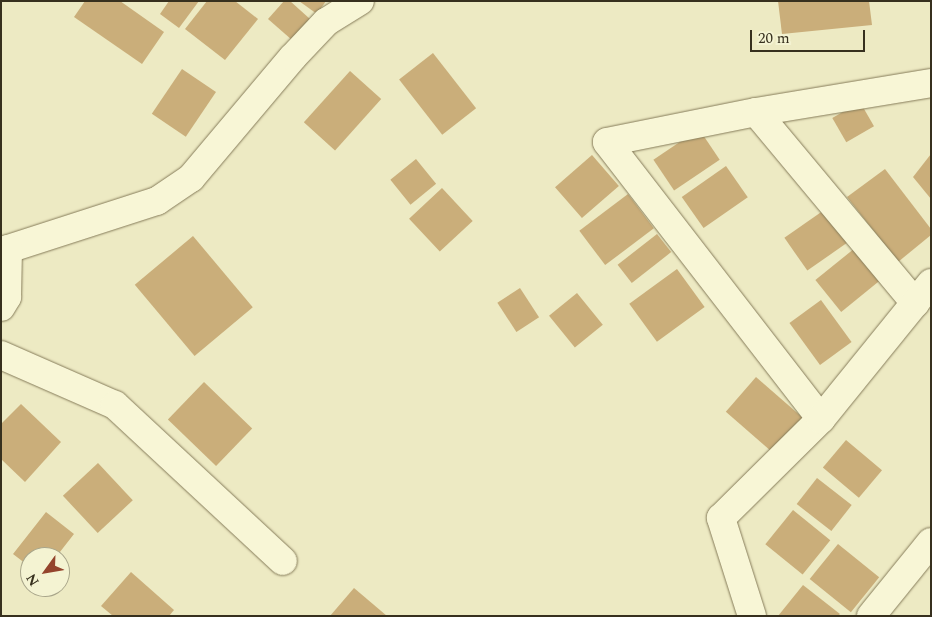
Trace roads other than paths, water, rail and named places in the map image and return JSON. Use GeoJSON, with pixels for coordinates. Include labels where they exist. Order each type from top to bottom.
{"type":"FeatureCollection","features":[{"type":"Feature","properties":{"kind":"street"},"geometry":{"type":"LineString","coordinates":[[1,307],[7,296],[5,246],[157,201],[191,178],[293,57],[326,22],[360,1]]}},
{"type":"Feature","properties":{"kind":"street"},"geometry":{"type":"LineString","coordinates":[[821,419],[607,142],[756,112],[931,83]]}},
{"type":"Feature","properties":{"kind":"street"},"geometry":{"type":"LineString","coordinates":[[752,616],[720,518],[821,419],[923,293],[756,112]]}},
{"type":"Feature","properties":{"kind":"street"},"geometry":{"type":"LineString","coordinates":[[1,355],[116,405],[284,561]]}},
{"type":"Feature","properties":{"kind":"street"},"geometry":{"type":"LineString","coordinates":[[871,616],[931,542]]}}]}
